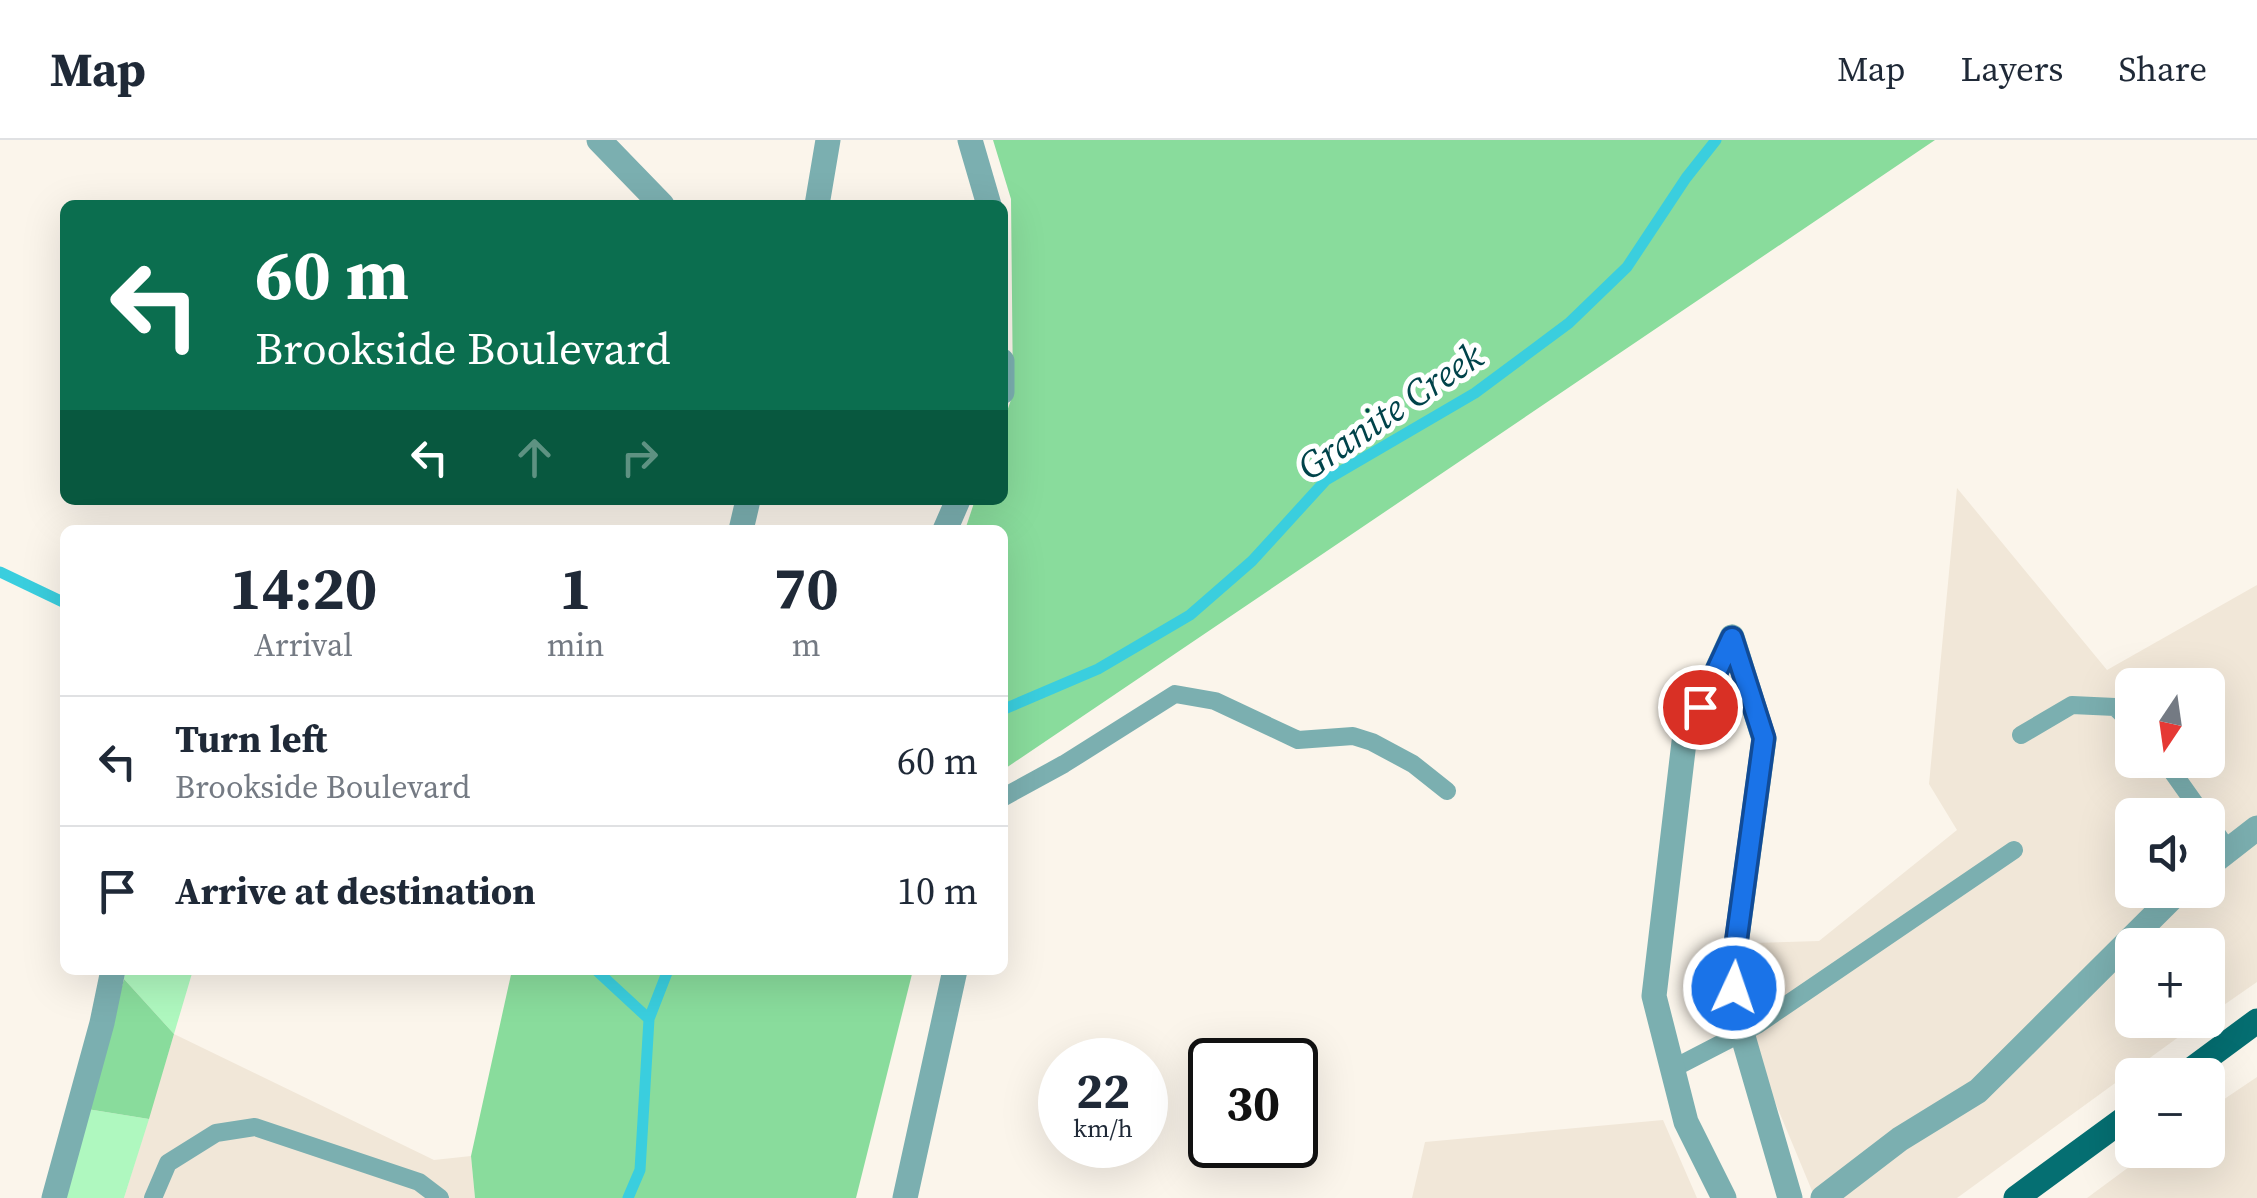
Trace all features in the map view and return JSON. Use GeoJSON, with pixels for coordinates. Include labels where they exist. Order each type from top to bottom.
{"type":"FeatureCollection","features":[{"type":"Feature","properties":{"kind":"main road"},"geometry":{"type":"LineString","coordinates":[[2207,1058],[2257,1022]]}},
{"type":"Feature","properties":{"kind":"main road"},"geometry":{"type":"LineString","coordinates":[[2016,1198],[2115,1125]]}},
{"type":"Feature","properties":{"kind":"street"},"geometry":{"type":"LineString","coordinates":[[599,140],[657,200]]}},
{"type":"Feature","properties":{"kind":"street"},"geometry":{"type":"LineString","coordinates":[[817,200],[828,140]]}},
{"type":"Feature","properties":{"kind":"street"},"geometry":{"type":"LineString","coordinates":[[970,140],[988,200]]}},
{"type":"Feature","properties":{"kind":"street"},"geometry":{"type":"LineString","coordinates":[[1724,1198],[1686,1122],[1654,996],[1684,742],[1732,638],[1764,738],[1733,966],[1735,1009],[1790,1198]]}},
{"type":"Feature","properties":{"kind":"street"},"geometry":{"type":"LineString","coordinates":[[2225,853],[2257,828]]}},
{"type":"Feature","properties":{"kind":"street"},"geometry":{"type":"LineString","coordinates":[[1824,1198],[1900,1139],[1978,1091],[2162,908]]}},
{"type":"Feature","properties":{"kind":"street"},"geometry":{"type":"LineString","coordinates":[[54,1198],[112,975]]}},
{"type":"Feature","properties":{"kind":"street"},"geometry":{"type":"LineString","coordinates":[[905,1198],[954,975]]}},
{"type":"Feature","properties":{"kind":"lane"},"geometry":{"type":"LineString","coordinates":[[1008,795],[1175,694],[1214,701],[1298,740],[1354,736],[1372,742],[1413,764],[1447,791]]}},
{"type":"Feature","properties":{"kind":"lane"},"geometry":{"type":"LineString","coordinates":[[2021,735],[2072,704],[2115,707]]}},
{"type":"Feature","properties":{"kind":"lane"},"geometry":{"type":"LineString","coordinates":[[1672,1069],[1741,1033],[2014,850]]}},
{"type":"Feature","properties":{"kind":"lane"},"geometry":{"type":"LineString","coordinates":[[153,1198],[168,1164],[216,1133],[255,1127],[420,1182],[440,1198]]}},
{"type":"Feature","properties":{"kind":"shaded area"},"geometry":{"type":"Polygon","coordinates":[[[1957,488],[2107,670],[2257,585],[2257,982],[2225,1004],[2225,928],[2115,928],[2115,1038],[2177,1038],[2150,1058],[2115,1058],[2115,1083],[1957,1198],[1815,1198],[1748,1037],[1742,995],[1750,943],[1819,941],[1957,830],[1929,784],[1957,488]]]}},
{"type":"Feature","properties":{"kind":"shaded area"},"geometry":{"type":"Polygon","coordinates":[[[174,1034],[434,1160],[471,1156],[475,1198],[124,1198],[174,1034]]]}},
{"type":"Feature","properties":{"kind":"shaded area"},"geometry":{"type":"Polygon","coordinates":[[[2257,1077],[2257,1198],[2087,1198],[2128,1168],[2225,1168],[2225,1099],[2257,1077]]]}},
{"type":"Feature","properties":{"kind":"shaded area"},"geometry":{"type":"Polygon","coordinates":[[[1663,1120],[1697,1198],[1412,1198],[1425,1142],[1663,1120]]]}},
{"type":"Feature","properties":{"kind":"green space"},"geometry":{"type":"Polygon","coordinates":[[[993,140],[1935,140],[1008,767],[1008,525],[967,525],[973,505],[1008,505],[1008,408],[1013,394],[1011,199],[993,140]]]}},
{"type":"Feature","properties":{"kind":"green space"},"geometry":{"type":"Polygon","coordinates":[[[124,975],[192,975],[174,1034],[124,975]]]}},
{"type":"Feature","properties":{"kind":"green space"},"geometry":{"type":"Polygon","coordinates":[[[511,975],[912,975],[856,1198],[475,1198],[471,1156],[511,975]]]}},
{"type":"Feature","properties":{"kind":"green space"},"geometry":{"type":"Polygon","coordinates":[[[124,979],[174,1034],[149,1119],[87,1109],[124,979]]]}},
{"type":"Feature","properties":{"kind":"green space"},"geometry":{"type":"Polygon","coordinates":[[[87,1109],[149,1119],[124,1198],[64,1198],[87,1109]]]}},
{"type":"Feature","properties":{"kind":"waterway","name":"Granite Creek"},"geometry":{"type":"LineString","coordinates":[[1008,707],[1098,669],[1190,615],[1252,561],[1326,480],[1475,393],[1569,323],[1627,267],[1716,140]]}},
{"type":"Feature","properties":{"kind":"waterway"},"geometry":{"type":"LineString","coordinates":[[0,572],[60,601]]}},
{"type":"Feature","properties":{"kind":"waterway"},"geometry":{"type":"LineString","coordinates":[[601,975],[649,1019]]}},
{"type":"Feature","properties":{"kind":"waterway","name":"Granite Creek"},"geometry":{"type":"LineString","coordinates":[[628,1198],[640,1170],[649,1019],[666,975]]}},
{"type":"Feature","properties":{"kind":"route"},"geometry":{"type":"LineString","coordinates":[[1700,707],[1732,638],[1764,738],[1733,966],[1734,988]]}}]}
